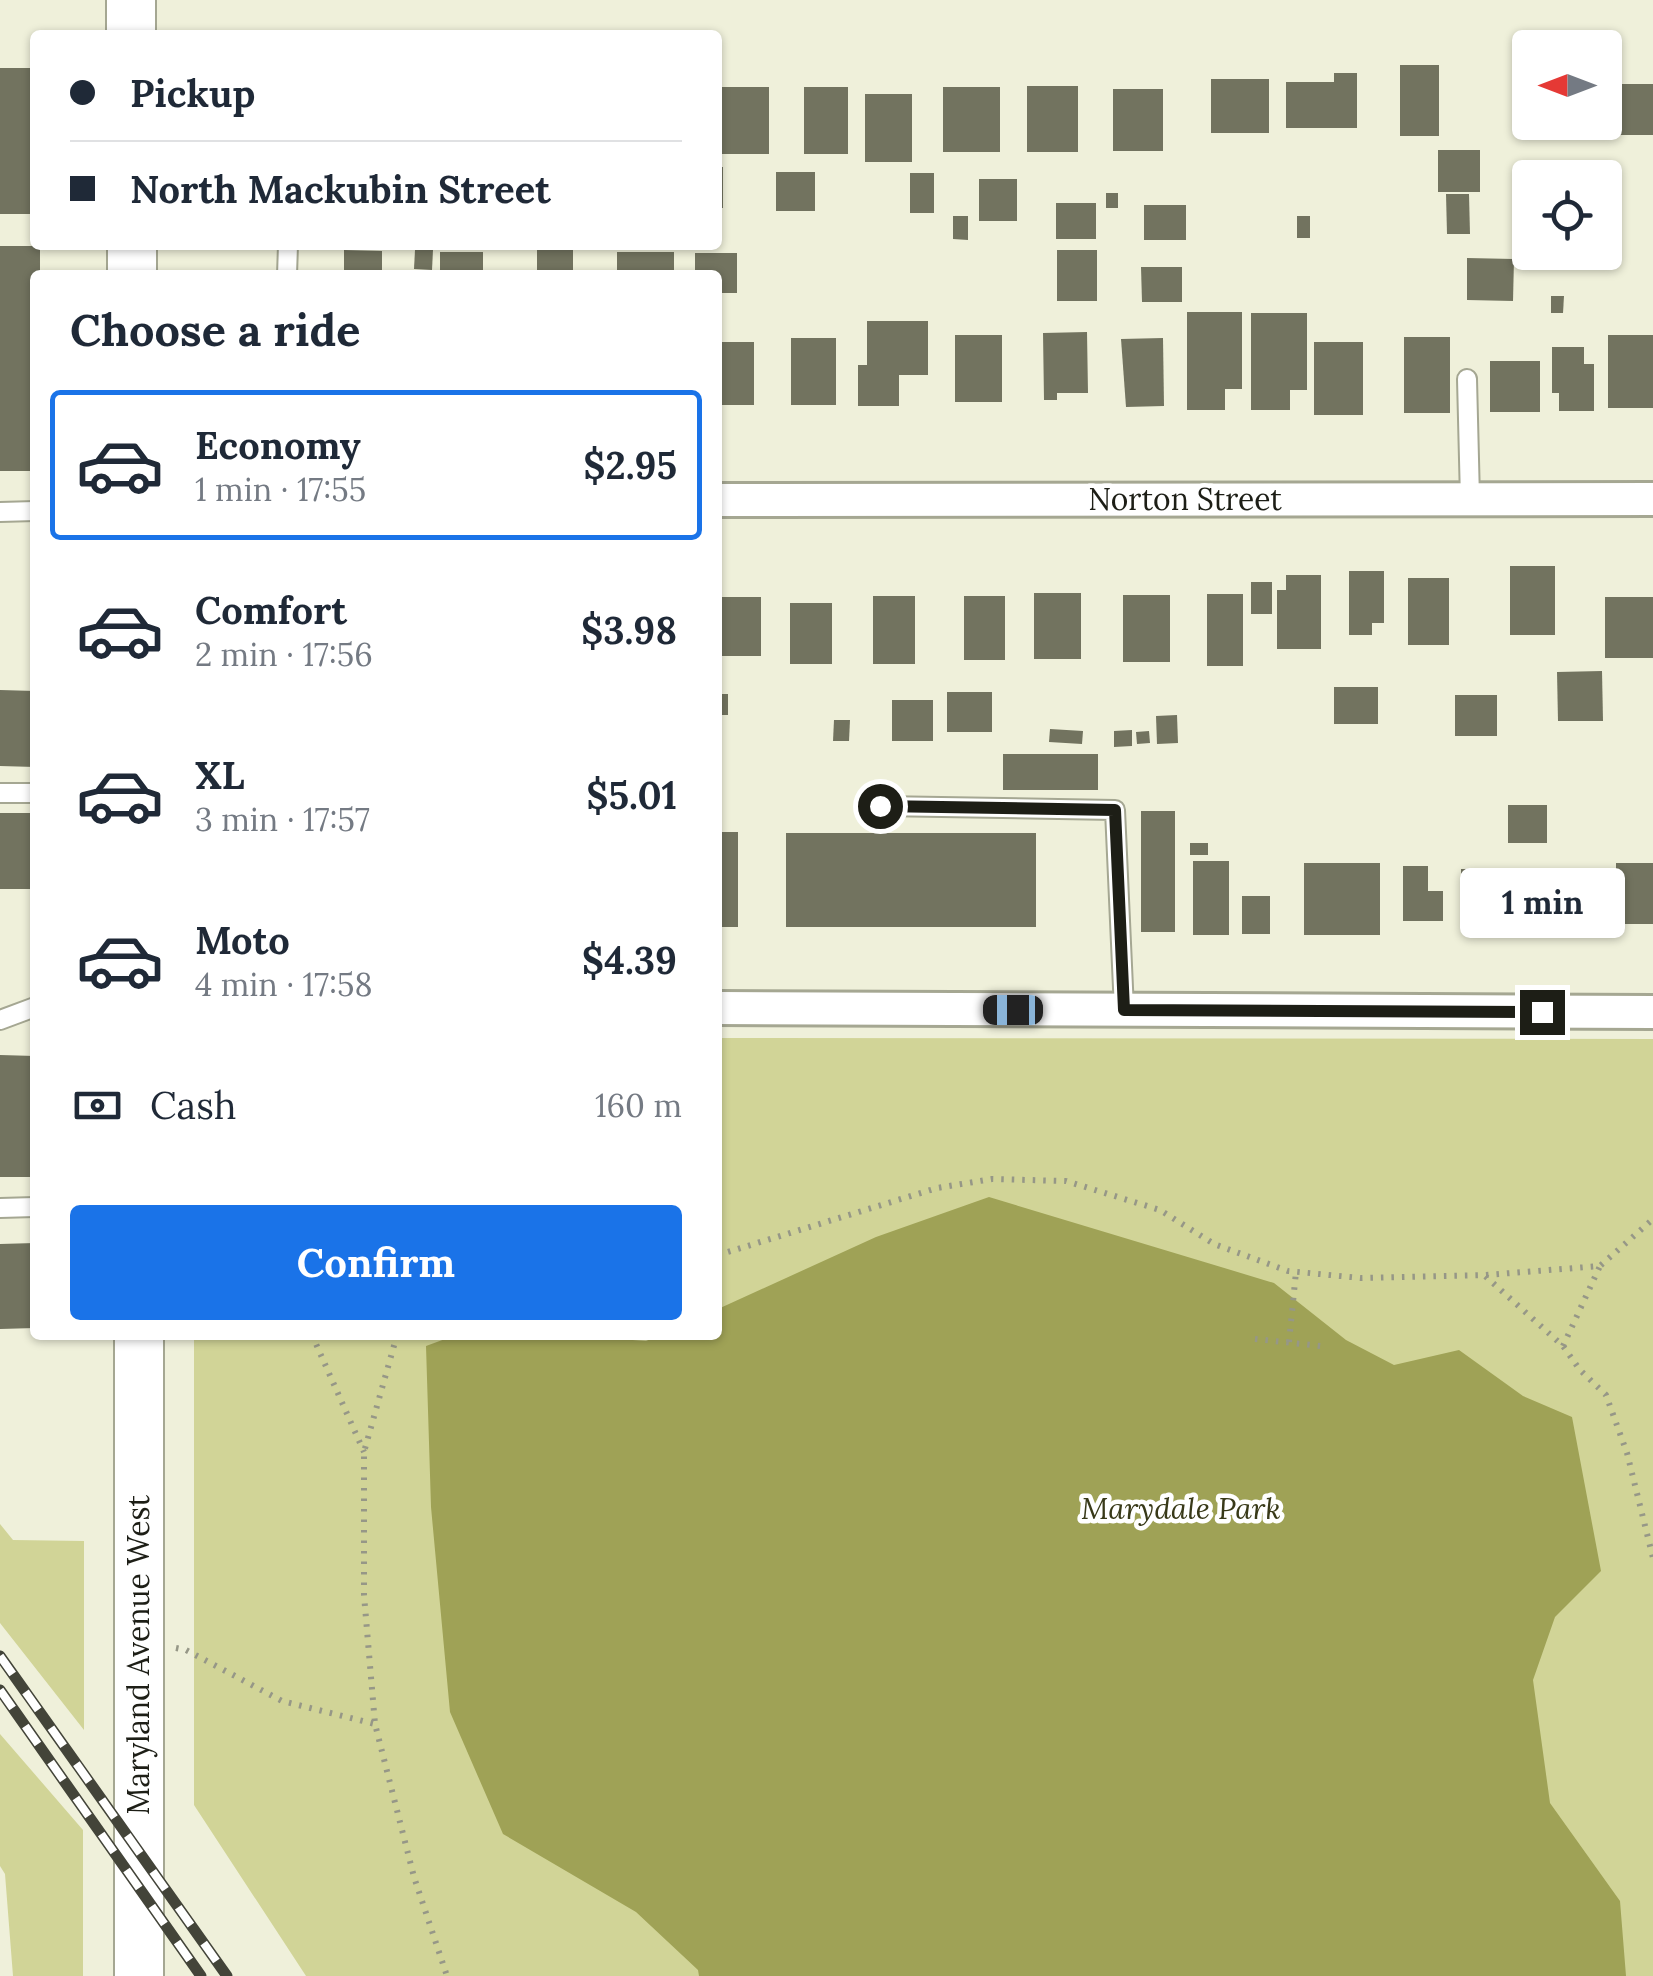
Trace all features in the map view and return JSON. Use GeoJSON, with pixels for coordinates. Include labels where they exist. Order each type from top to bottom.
{"type":"FeatureCollection","features":[{"type":"Feature","properties":{"kind":"main road"},"geometry":{"type":"LineString","coordinates":[[131,0],[131,30]]}},
{"type":"Feature","properties":{"kind":"main road","name":"Maryland Avenue West"},"geometry":{"type":"LineString","coordinates":[[138,1340],[139,1976]]}},
{"type":"Feature","properties":{"kind":"street","name":"Norton Street"},"geometry":{"type":"LineString","coordinates":[[722,500],[1653,499]]}},
{"type":"Feature","properties":{"kind":"street"},"geometry":{"type":"LineString","coordinates":[[722,1008],[1653,1012]]}},
{"type":"Feature","properties":{"kind":"lane"},"geometry":{"type":"LineString","coordinates":[[1467,379],[1470,499]]}},
{"type":"Feature","properties":{"kind":"lane"},"geometry":{"type":"LineString","coordinates":[[0,512],[30,511]]}},
{"type":"Feature","properties":{"kind":"lane"},"geometry":{"type":"LineString","coordinates":[[0,792],[30,793]]}},
{"type":"Feature","properties":{"kind":"lane"},"geometry":{"type":"LineString","coordinates":[[880,806],[1115,810],[1124,1010]]}},
{"type":"Feature","properties":{"kind":"lane"},"geometry":{"type":"LineString","coordinates":[[0,1020],[30,1009]]}},
{"type":"Feature","properties":{"kind":"lane"},"geometry":{"type":"LineString","coordinates":[[0,1208],[30,1207]]}},
{"type":"Feature","properties":{"kind":"path"},"geometry":{"type":"LineString","coordinates":[[722,1255],[937,1188],[992,1179],[1066,1181],[1160,1210],[1214,1244],[1296,1272],[1361,1278],[1484,1275],[1600,1266]]}},
{"type":"Feature","properties":{"kind":"path"},"geometry":{"type":"LineString","coordinates":[[1562,1346],[1600,1266],[1653,1218]]}},
{"type":"Feature","properties":{"kind":"path"},"geometry":{"type":"LineString","coordinates":[[1289,1342],[1296,1272]]}},
{"type":"Feature","properties":{"kind":"path"},"geometry":{"type":"LineString","coordinates":[[1484,1275],[1562,1346],[1606,1394],[1628,1453],[1653,1558]]}},
{"type":"Feature","properties":{"kind":"path"},"geometry":{"type":"LineString","coordinates":[[1255,1338],[1321,1346]]}},
{"type":"Feature","properties":{"kind":"path"},"geometry":{"type":"LineString","coordinates":[[314,1340],[364,1452]]}},
{"type":"Feature","properties":{"kind":"path"},"geometry":{"type":"LineString","coordinates":[[396,1340],[364,1452],[364,1595],[375,1724],[414,1877],[447,1976]]}},
{"type":"Feature","properties":{"kind":"path"},"geometry":{"type":"LineString","coordinates":[[140,1644],[186,1650],[282,1702],[375,1724]]}},
{"type":"Feature","properties":{"kind":"green space","name":"Marydale Park"},"geometry":{"type":"Polygon","coordinates":[[[722,1038],[1653,1039],[1653,1976],[306,1976],[194,1805],[194,1340],[722,1340],[722,1038]]]}},
{"type":"Feature","properties":{"kind":"green space"},"geometry":{"type":"Polygon","coordinates":[[[0,1524],[13,1540],[84,1541],[84,1730],[0,1623],[0,1524]]]}},
{"type":"Feature","properties":{"kind":"green space"},"geometry":{"type":"Polygon","coordinates":[[[0,1734],[83,1830],[83,1976],[13,1976],[5,1874],[0,1866],[0,1734]]]}},
{"type":"Feature","properties":{"kind":"shaded area","name":"Marydale Park"},"geometry":{"type":"Polygon","coordinates":[[[989,1197],[1274,1283],[1346,1340],[1394,1365],[1459,1350],[1523,1396],[1572,1417],[1601,1571],[1555,1617],[1533,1680],[1550,1803],[1620,1901],[1626,1976],[699,1976],[698,1970],[636,1912],[503,1834],[450,1712],[431,1507],[426,1346],[442,1340],[722,1340],[722,1307],[876,1237],[989,1197]]]}},
{"type":"Feature","properties":{"kind":"building"},"geometry":{"type":"Polygon","coordinates":[[[1400,65],[1439,65],[1439,136],[1400,136],[1400,65]]]}},
{"type":"Feature","properties":{"kind":"building"},"geometry":{"type":"Polygon","coordinates":[[[0,68],[30,68],[30,214],[0,214],[0,68]]]}},
{"type":"Feature","properties":{"kind":"building"},"geometry":{"type":"Polygon","coordinates":[[[1334,73],[1357,73],[1357,128],[1286,128],[1286,82],[1334,82],[1334,73]]]}},
{"type":"Feature","properties":{"kind":"building"},"geometry":{"type":"Polygon","coordinates":[[[1211,79],[1269,79],[1269,133],[1211,133],[1211,79]]]}},
{"type":"Feature","properties":{"kind":"building"},"geometry":{"type":"Polygon","coordinates":[[[1622,84],[1653,84],[1653,135],[1622,135],[1622,84]]]}},
{"type":"Feature","properties":{"kind":"building"},"geometry":{"type":"Polygon","coordinates":[[[1027,86],[1078,86],[1078,152],[1027,152],[1027,86]]]}},
{"type":"Feature","properties":{"kind":"building"},"geometry":{"type":"Polygon","coordinates":[[[722,87],[769,87],[769,154],[722,154],[722,87]]]}},
{"type":"Feature","properties":{"kind":"building"},"geometry":{"type":"Polygon","coordinates":[[[804,87],[848,87],[848,154],[804,154],[804,87]]]}},
{"type":"Feature","properties":{"kind":"building"},"geometry":{"type":"Polygon","coordinates":[[[943,87],[1000,87],[1000,152],[943,152],[943,87]]]}},
{"type":"Feature","properties":{"kind":"building"},"geometry":{"type":"Polygon","coordinates":[[[1113,89],[1163,89],[1163,151],[1113,151],[1113,89]]]}},
{"type":"Feature","properties":{"kind":"building"},"geometry":{"type":"Polygon","coordinates":[[[865,94],[912,94],[912,162],[865,162],[865,94]]]}},
{"type":"Feature","properties":{"kind":"building"},"geometry":{"type":"Polygon","coordinates":[[[1438,150],[1480,150],[1480,192],[1438,192],[1438,150]]]}},
{"type":"Feature","properties":{"kind":"building"},"geometry":{"type":"Polygon","coordinates":[[[776,172],[815,172],[815,211],[776,211],[776,172]]]}},
{"type":"Feature","properties":{"kind":"building"},"geometry":{"type":"Polygon","coordinates":[[[910,173],[934,173],[934,213],[910,213],[910,173]]]}},
{"type":"Feature","properties":{"kind":"building"},"geometry":{"type":"Polygon","coordinates":[[[979,179],[1017,179],[1017,221],[979,221],[979,179]]]}},
{"type":"Feature","properties":{"kind":"building"},"geometry":{"type":"Polygon","coordinates":[[[1106,193],[1118,193],[1118,208],[1106,208],[1106,193]]]}},
{"type":"Feature","properties":{"kind":"building"},"geometry":{"type":"Polygon","coordinates":[[[1446,194],[1469,194],[1470,234],[1447,234],[1446,194]]]}},
{"type":"Feature","properties":{"kind":"building"},"geometry":{"type":"Polygon","coordinates":[[[1056,203],[1096,203],[1096,239],[1056,239],[1056,203]]]}},
{"type":"Feature","properties":{"kind":"building"},"geometry":{"type":"Polygon","coordinates":[[[1144,205],[1186,205],[1186,240],[1144,240],[1144,205]]]}},
{"type":"Feature","properties":{"kind":"building"},"geometry":{"type":"Polygon","coordinates":[[[953,216],[968,216],[968,240],[953,239],[953,216]]]}},
{"type":"Feature","properties":{"kind":"building"},"geometry":{"type":"Polygon","coordinates":[[[1297,216],[1310,216],[1310,238],[1297,238],[1297,216]]]}},
{"type":"Feature","properties":{"kind":"building"},"geometry":{"type":"Polygon","coordinates":[[[0,246],[30,246],[30,250],[40,250],[40,270],[30,270],[30,471],[0,471],[0,246]]]}},
{"type":"Feature","properties":{"kind":"building"},"geometry":{"type":"Polygon","coordinates":[[[344,250],[382,251],[382,270],[344,270],[344,250]]]}},
{"type":"Feature","properties":{"kind":"building"},"geometry":{"type":"Polygon","coordinates":[[[415,250],[433,250],[432,270],[414,269],[415,250]]]}},
{"type":"Feature","properties":{"kind":"building"},"geometry":{"type":"Polygon","coordinates":[[[537,250],[573,250],[573,270],[537,270],[537,250]]]}},
{"type":"Feature","properties":{"kind":"building"},"geometry":{"type":"Polygon","coordinates":[[[1057,250],[1097,250],[1097,301],[1057,301],[1057,250]]]}},
{"type":"Feature","properties":{"kind":"building"},"geometry":{"type":"Polygon","coordinates":[[[440,252],[483,252],[483,270],[440,270],[440,252]]]}},
{"type":"Feature","properties":{"kind":"building"},"geometry":{"type":"Polygon","coordinates":[[[617,252],[674,252],[674,270],[617,270],[617,252]]]}},
{"type":"Feature","properties":{"kind":"building"},"geometry":{"type":"Polygon","coordinates":[[[695,253],[737,253],[737,293],[722,293],[722,270],[695,270],[695,253]]]}},
{"type":"Feature","properties":{"kind":"building"},"geometry":{"type":"Polygon","coordinates":[[[1467,258],[1512,259],[1513,301],[1467,300],[1467,258]]]}},
{"type":"Feature","properties":{"kind":"building"},"geometry":{"type":"Polygon","coordinates":[[[1141,267],[1182,267],[1182,302],[1142,302],[1141,267]]]}},
{"type":"Feature","properties":{"kind":"building"},"geometry":{"type":"Polygon","coordinates":[[[1551,296],[1564,296],[1563,313],[1551,313],[1551,296]]]}},
{"type":"Feature","properties":{"kind":"building"},"geometry":{"type":"Polygon","coordinates":[[[1187,312],[1242,312],[1242,389],[1225,389],[1225,410],[1187,410],[1187,312]]]}},
{"type":"Feature","properties":{"kind":"building"},"geometry":{"type":"Polygon","coordinates":[[[1251,313],[1307,313],[1307,390],[1290,390],[1290,410],[1251,410],[1251,313]]]}},
{"type":"Feature","properties":{"kind":"building"},"geometry":{"type":"Polygon","coordinates":[[[867,321],[928,321],[928,375],[899,375],[899,406],[858,406],[858,365],[867,365],[867,321]]]}},
{"type":"Feature","properties":{"kind":"building"},"geometry":{"type":"Polygon","coordinates":[[[1087,332],[1088,393],[1057,393],[1057,400],[1044,400],[1043,333],[1087,332]]]}},
{"type":"Feature","properties":{"kind":"building"},"geometry":{"type":"Polygon","coordinates":[[[955,335],[1002,335],[1002,402],[955,402],[955,335]]]}},
{"type":"Feature","properties":{"kind":"building"},"geometry":{"type":"Polygon","coordinates":[[[1608,335],[1653,335],[1653,408],[1608,408],[1608,335]]]}},
{"type":"Feature","properties":{"kind":"building"},"geometry":{"type":"Polygon","coordinates":[[[1404,337],[1450,337],[1450,413],[1404,413],[1404,337]]]}},
{"type":"Feature","properties":{"kind":"building"},"geometry":{"type":"Polygon","coordinates":[[[791,338],[836,338],[836,405],[791,405],[791,338]]]}},
{"type":"Feature","properties":{"kind":"building"},"geometry":{"type":"Polygon","coordinates":[[[1163,338],[1164,406],[1126,407],[1121,339],[1163,338]]]}},
{"type":"Feature","properties":{"kind":"building"},"geometry":{"type":"Polygon","coordinates":[[[722,342],[754,342],[754,405],[722,405],[722,342]]]}},
{"type":"Feature","properties":{"kind":"building"},"geometry":{"type":"Polygon","coordinates":[[[1314,342],[1363,342],[1363,415],[1314,415],[1314,342]]]}},
{"type":"Feature","properties":{"kind":"building"},"geometry":{"type":"Polygon","coordinates":[[[1552,347],[1584,347],[1584,364],[1594,364],[1594,411],[1559,411],[1559,393],[1552,393],[1552,347]]]}},
{"type":"Feature","properties":{"kind":"building"},"geometry":{"type":"Polygon","coordinates":[[[1490,361],[1540,361],[1540,412],[1490,412],[1490,361]]]}},
{"type":"Feature","properties":{"kind":"building"},"geometry":{"type":"Polygon","coordinates":[[[1510,566],[1555,566],[1555,635],[1510,635],[1510,566]]]}},
{"type":"Feature","properties":{"kind":"building"},"geometry":{"type":"Polygon","coordinates":[[[1349,571],[1384,571],[1384,623],[1372,623],[1372,635],[1349,635],[1349,571]]]}},
{"type":"Feature","properties":{"kind":"building"},"geometry":{"type":"Polygon","coordinates":[[[1286,575],[1321,575],[1321,649],[1277,649],[1277,590],[1286,590],[1286,575]]]}},
{"type":"Feature","properties":{"kind":"building"},"geometry":{"type":"Polygon","coordinates":[[[1408,578],[1449,578],[1449,645],[1408,645],[1408,578]]]}},
{"type":"Feature","properties":{"kind":"building"},"geometry":{"type":"Polygon","coordinates":[[[1251,582],[1272,582],[1272,614],[1251,614],[1251,582]]]}},
{"type":"Feature","properties":{"kind":"building"},"geometry":{"type":"Polygon","coordinates":[[[1034,593],[1081,593],[1081,659],[1034,659],[1034,593]]]}},
{"type":"Feature","properties":{"kind":"building"},"geometry":{"type":"Polygon","coordinates":[[[1207,594],[1243,594],[1243,666],[1207,666],[1207,594]]]}},
{"type":"Feature","properties":{"kind":"building"},"geometry":{"type":"Polygon","coordinates":[[[1123,595],[1170,595],[1170,662],[1123,662],[1123,595]]]}},
{"type":"Feature","properties":{"kind":"building"},"geometry":{"type":"Polygon","coordinates":[[[873,596],[915,596],[915,664],[873,664],[873,596]]]}},
{"type":"Feature","properties":{"kind":"building"},"geometry":{"type":"Polygon","coordinates":[[[964,596],[1005,596],[1005,660],[964,660],[964,596]]]}},
{"type":"Feature","properties":{"kind":"building"},"geometry":{"type":"Polygon","coordinates":[[[722,597],[761,597],[761,656],[722,656],[722,597]]]}},
{"type":"Feature","properties":{"kind":"building"},"geometry":{"type":"Polygon","coordinates":[[[1605,597],[1653,597],[1653,658],[1605,658],[1605,597]]]}},
{"type":"Feature","properties":{"kind":"building"},"geometry":{"type":"Polygon","coordinates":[[[790,603],[832,603],[832,664],[790,664],[790,603]]]}},
{"type":"Feature","properties":{"kind":"building"},"geometry":{"type":"Polygon","coordinates":[[[1602,671],[1603,721],[1558,721],[1557,672],[1602,671]]]}},
{"type":"Feature","properties":{"kind":"building"},"geometry":{"type":"Polygon","coordinates":[[[1334,687],[1378,687],[1378,724],[1334,724],[1334,687]]]}},
{"type":"Feature","properties":{"kind":"building"},"geometry":{"type":"Polygon","coordinates":[[[0,690],[30,691],[30,767],[0,766],[0,690]]]}},
{"type":"Feature","properties":{"kind":"building"},"geometry":{"type":"Polygon","coordinates":[[[947,692],[992,692],[992,732],[947,732],[947,692]]]}},
{"type":"Feature","properties":{"kind":"building"},"geometry":{"type":"Polygon","coordinates":[[[722,694],[728,694],[728,715],[722,715],[722,694]]]}},
{"type":"Feature","properties":{"kind":"building"},"geometry":{"type":"Polygon","coordinates":[[[1455,695],[1497,695],[1497,736],[1455,736],[1455,695]]]}},
{"type":"Feature","properties":{"kind":"building"},"geometry":{"type":"Polygon","coordinates":[[[892,700],[933,700],[933,741],[892,741],[892,700]]]}},
{"type":"Feature","properties":{"kind":"building"},"geometry":{"type":"Polygon","coordinates":[[[1177,715],[1178,743],[1157,744],[1156,716],[1177,715]]]}},
{"type":"Feature","properties":{"kind":"building"},"geometry":{"type":"Polygon","coordinates":[[[834,720],[850,720],[849,741],[833,741],[834,720]]]}},
{"type":"Feature","properties":{"kind":"building"},"geometry":{"type":"Polygon","coordinates":[[[1050,729],[1083,731],[1082,744],[1049,742],[1050,729]]]}},
{"type":"Feature","properties":{"kind":"building"},"geometry":{"type":"Polygon","coordinates":[[[1132,730],[1132,746],[1114,747],[1114,731],[1132,730]]]}},
{"type":"Feature","properties":{"kind":"building"},"geometry":{"type":"Polygon","coordinates":[[[1149,731],[1150,743],[1137,744],[1136,732],[1149,731]]]}},
{"type":"Feature","properties":{"kind":"building"},"geometry":{"type":"Polygon","coordinates":[[[1003,754],[1098,754],[1098,790],[1003,790],[1003,754]]]}},
{"type":"Feature","properties":{"kind":"building"},"geometry":{"type":"Polygon","coordinates":[[[1508,805],[1547,805],[1547,843],[1508,843],[1508,805]]]}},
{"type":"Feature","properties":{"kind":"building"},"geometry":{"type":"Polygon","coordinates":[[[1141,811],[1175,811],[1175,932],[1141,932],[1141,811]]]}},
{"type":"Feature","properties":{"kind":"building"},"geometry":{"type":"Polygon","coordinates":[[[0,813],[30,813],[30,889],[0,889],[0,813]]]}},
{"type":"Feature","properties":{"kind":"building"},"geometry":{"type":"Polygon","coordinates":[[[722,832],[738,832],[738,927],[722,927],[722,832]]]}},
{"type":"Feature","properties":{"kind":"building"},"geometry":{"type":"Polygon","coordinates":[[[786,833],[1036,833],[1036,927],[786,927],[786,833]]]}},
{"type":"Feature","properties":{"kind":"building"},"geometry":{"type":"Polygon","coordinates":[[[1190,843],[1208,843],[1208,855],[1190,855],[1190,843]]]}},
{"type":"Feature","properties":{"kind":"building"},"geometry":{"type":"Polygon","coordinates":[[[1193,861],[1229,861],[1229,935],[1193,935],[1193,861]]]}},
{"type":"Feature","properties":{"kind":"building"},"geometry":{"type":"Polygon","coordinates":[[[1304,863],[1380,863],[1380,935],[1304,935],[1304,863]]]}},
{"type":"Feature","properties":{"kind":"building"},"geometry":{"type":"Polygon","coordinates":[[[1616,863],[1653,863],[1653,924],[1616,924],[1616,863]]]}},
{"type":"Feature","properties":{"kind":"building"},"geometry":{"type":"Polygon","coordinates":[[[1403,866],[1428,866],[1428,891],[1443,891],[1443,921],[1403,921],[1403,866]]]}},
{"type":"Feature","properties":{"kind":"building"},"geometry":{"type":"Polygon","coordinates":[[[1461,869],[1494,869],[1494,931],[1461,931],[1461,869]]]}},
{"type":"Feature","properties":{"kind":"building"},"geometry":{"type":"Polygon","coordinates":[[[1539,876],[1593,876],[1593,930],[1539,930],[1539,876]]]}},
{"type":"Feature","properties":{"kind":"building"},"geometry":{"type":"Polygon","coordinates":[[[1242,896],[1270,896],[1270,934],[1242,934],[1242,896]]]}},
{"type":"Feature","properties":{"kind":"building"},"geometry":{"type":"Polygon","coordinates":[[[0,1055],[30,1056],[30,1177],[0,1177],[0,1055]]]}},
{"type":"Feature","properties":{"kind":"building"},"geometry":{"type":"Polygon","coordinates":[[[30,1243],[30,1328],[0,1329],[0,1244],[30,1243]]]}},
{"type":"Feature","properties":{"kind":"railway"},"geometry":{"type":"LineString","coordinates":[[0,1656],[227,1976]]}},
{"type":"Feature","properties":{"kind":"railway"},"geometry":{"type":"LineString","coordinates":[[0,1690],[201,1976]]}},
{"type":"Feature","properties":{"kind":"route"},"geometry":{"type":"LineString","coordinates":[[880,806],[1115,810],[1124,1010],[1542,1012]]}}]}
